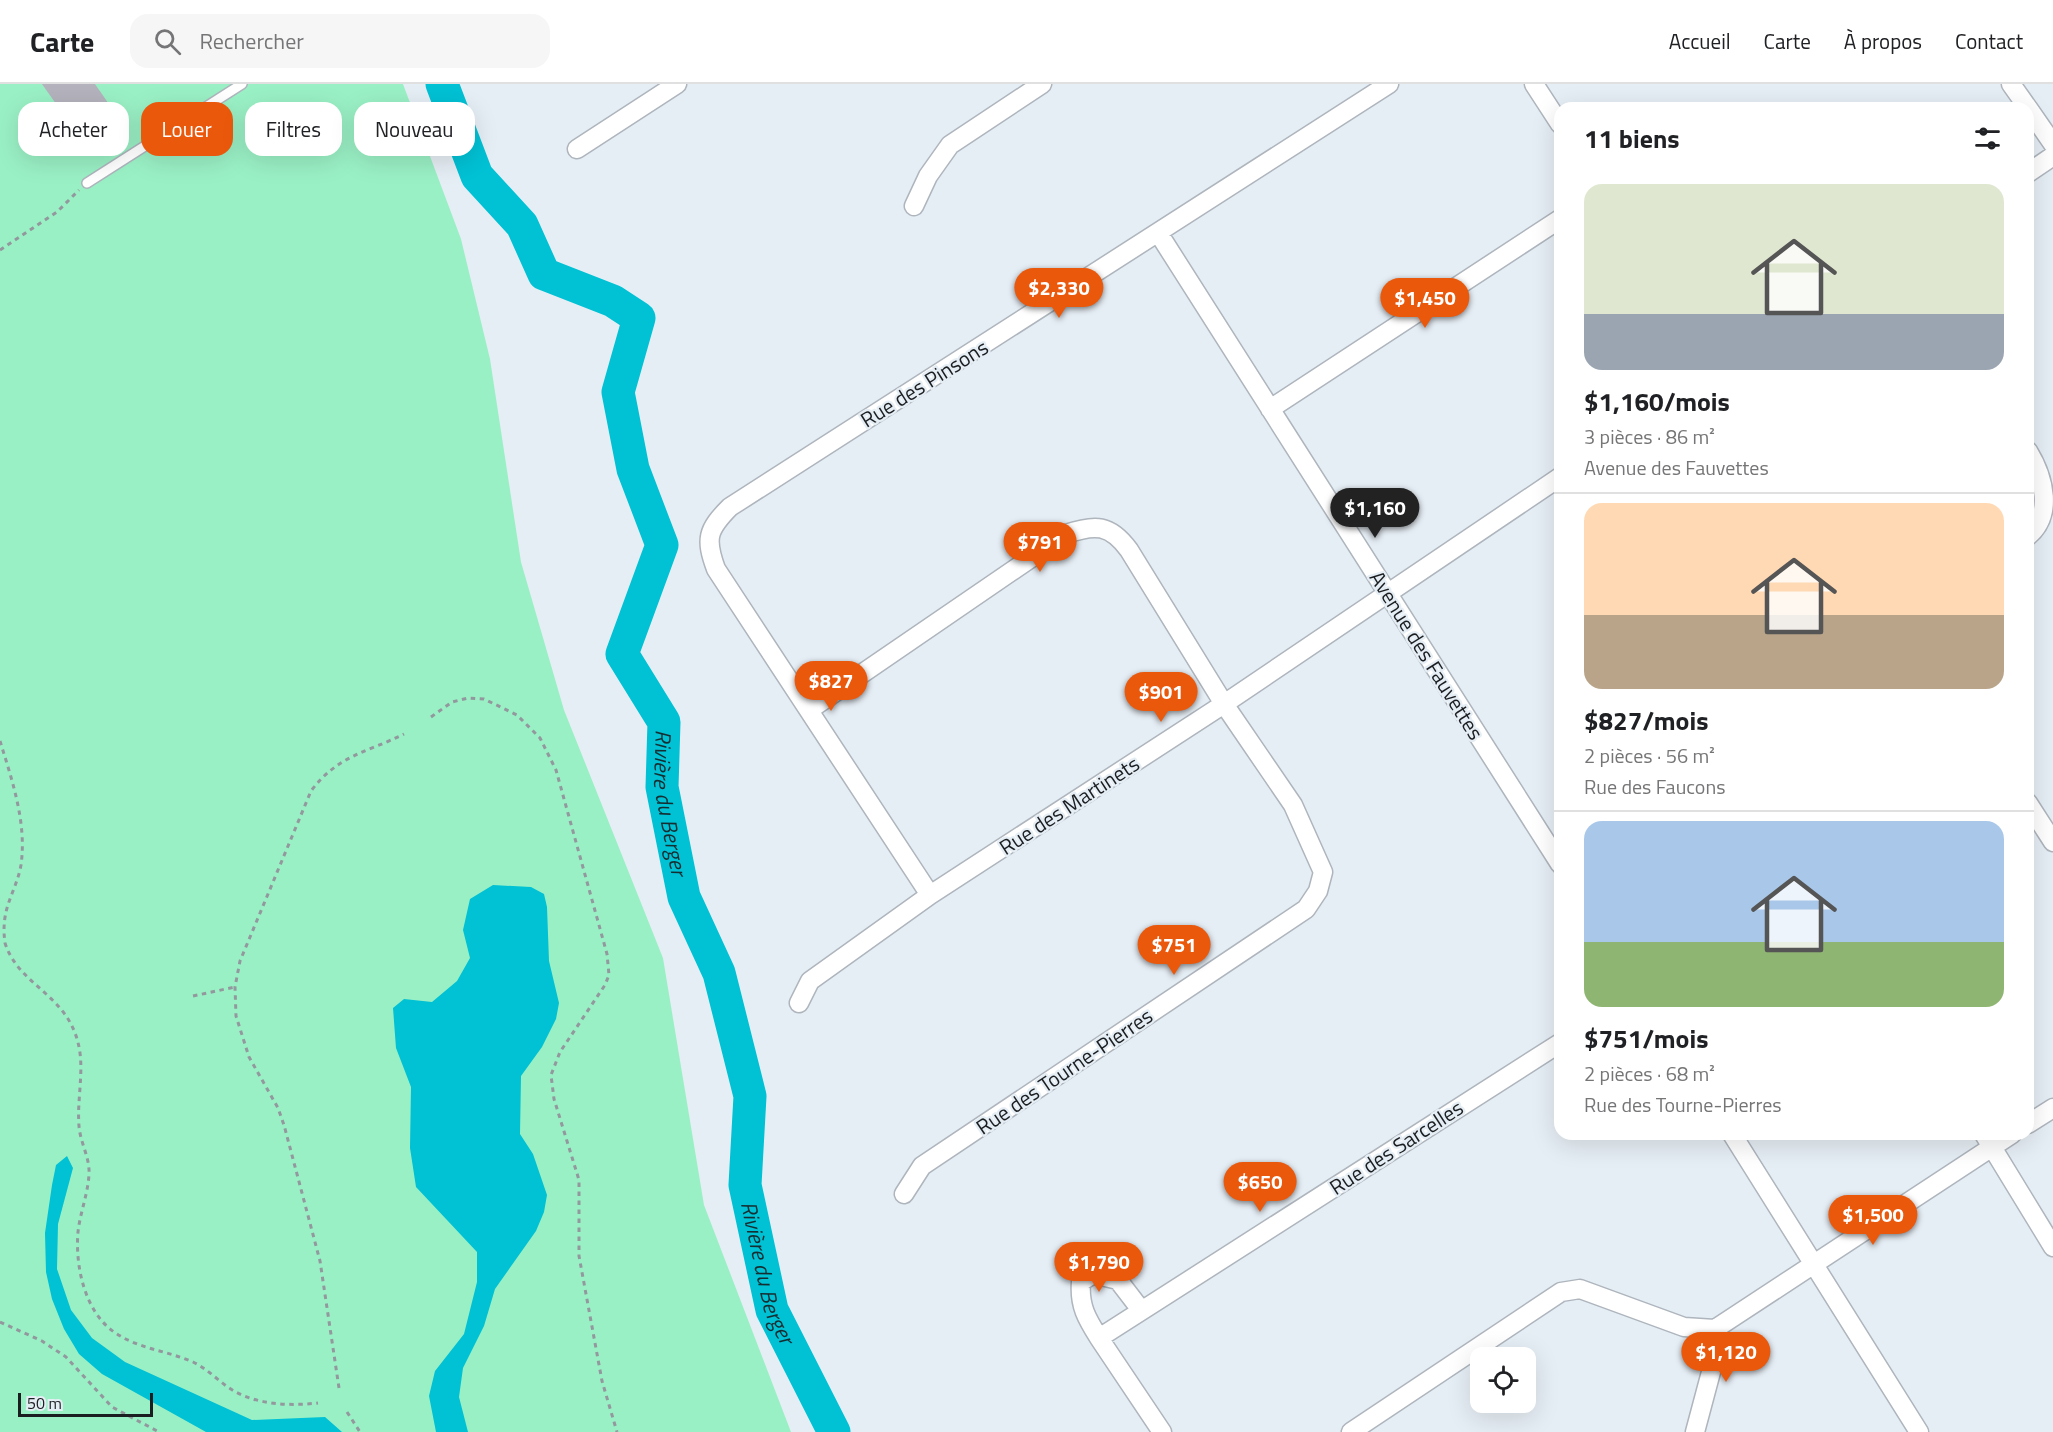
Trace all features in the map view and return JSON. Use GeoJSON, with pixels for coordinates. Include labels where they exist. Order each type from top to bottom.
{"type":"FeatureCollection","features":[{"type":"Feature","properties":{"kind":"street"},"geometry":{"type":"LineString","coordinates":[[576,149],[677,84]]}},
{"type":"Feature","properties":{"kind":"street"},"geometry":{"type":"LineString","coordinates":[[914,206],[928,176],[950,145],[1042,84]]}},
{"type":"Feature","properties":{"kind":"street","name":"Rue des Pinsons"},"geometry":{"type":"LineString","coordinates":[[808,710],[716,570],[709,550],[709,535],[716,521],[730,507],[1159,234],[1389,84]]}},
{"type":"Feature","properties":{"kind":"street"},"geometry":{"type":"LineString","coordinates":[[1534,84],[1554,115]]}},
{"type":"Feature","properties":{"kind":"street"},"geometry":{"type":"LineString","coordinates":[[2011,84],[2024,102]]}},
{"type":"Feature","properties":{"kind":"street"},"geometry":{"type":"LineString","coordinates":[[2034,117],[2053,144]]}},
{"type":"Feature","properties":{"kind":"street"},"geometry":{"type":"LineString","coordinates":[[2034,168],[2053,156]]}},
{"type":"Feature","properties":{"kind":"street"},"geometry":{"type":"LineString","coordinates":[[1270,409],[1554,223]]}},
{"type":"Feature","properties":{"kind":"street","name":"Avenue des Fauvettes"},"geometry":{"type":"LineString","coordinates":[[1159,234],[1388,593],[1553,837]]}},
{"type":"Feature","properties":{"kind":"street"},"geometry":{"type":"LineString","coordinates":[[2034,463],[2046,485],[2049,503],[2046,518],[2034,530]]}},
{"type":"Feature","properties":{"kind":"street","name":"Rue des Martinets"},"geometry":{"type":"LineString","coordinates":[[799,1003],[810,981],[930,895],[1224,704],[1388,593],[1554,487]]}},
{"type":"Feature","properties":{"kind":"street","name":"Rue des Tourne-Pierres"},"geometry":{"type":"LineString","coordinates":[[808,710],[1066,534],[1086,527],[1105,528],[1120,538],[1224,704],[1293,805],[1323,872],[1318,891],[1306,909],[922,1166],[904,1194]]}},
{"type":"Feature","properties":{"kind":"street"},"geometry":{"type":"LineString","coordinates":[[808,710],[930,895]]}},
{"type":"Feature","properties":{"kind":"street"},"geometry":{"type":"LineString","coordinates":[[2034,812],[2053,842]]}},
{"type":"Feature","properties":{"kind":"street","name":"Rue des Sarcelles"},"geometry":{"type":"LineString","coordinates":[[1100,1338],[1554,1047]]}},
{"type":"Feature","properties":{"kind":"street"},"geometry":{"type":"LineString","coordinates":[[2034,1120],[2053,1108]]}},
{"type":"Feature","properties":{"kind":"street"},"geometry":{"type":"LineString","coordinates":[[1736,1140],[1919,1432]]}},
{"type":"Feature","properties":{"kind":"street"},"geometry":{"type":"LineString","coordinates":[[1351,1432],[1561,1292],[1580,1289],[1684,1326],[1715,1329],[1988,1141],[2053,1247]]}},
{"type":"Feature","properties":{"kind":"street"},"geometry":{"type":"LineString","coordinates":[[1141,1310],[1118,1280],[1092,1274],[1082,1282],[1080,1298],[1084,1316],[1162,1432]]}},
{"type":"Feature","properties":{"kind":"street"},"geometry":{"type":"LineString","coordinates":[[1695,1432],[1715,1357],[1715,1329]]}},
{"type":"Feature","properties":{"kind":"lane"},"geometry":{"type":"LineString","coordinates":[[87,183],[242,84]]}},
{"type":"Feature","properties":{"kind":"path"},"geometry":{"type":"LineString","coordinates":[[0,250],[57,212],[87,183]]}},
{"type":"Feature","properties":{"kind":"path"},"geometry":{"type":"LineString","coordinates":[[431,717],[452,702],[468,698],[484,699],[517,715],[540,738],[556,770],[607,954],[609,975],[605,985],[561,1052],[551,1075],[554,1099],[579,1180],[579,1256],[602,1381],[617,1432]]}},
{"type":"Feature","properties":{"kind":"path"},"geometry":{"type":"LineString","coordinates":[[339,1388],[327,1302],[314,1237],[278,1108],[249,1057],[241,1036],[236,1016],[235,987],[240,962],[311,791],[325,773],[347,758],[404,734]]}},
{"type":"Feature","properties":{"kind":"path"},"geometry":{"type":"LineString","coordinates":[[0,741],[14,788],[21,846],[21,867],[8,895],[2,917],[5,943],[18,967],[61,1007],[76,1033],[80,1055],[79,1127],[89,1172],[78,1231],[78,1266],[91,1306],[115,1333],[143,1347],[195,1363],[234,1391],[255,1400],[280,1404],[318,1402]]}},
{"type":"Feature","properties":{"kind":"path"},"geometry":{"type":"LineString","coordinates":[[193,996],[235,987]]}},
{"type":"Feature","properties":{"kind":"path"},"geometry":{"type":"LineString","coordinates":[[0,1322],[42,1341],[66,1357],[112,1407],[159,1432]]}},
{"type":"Feature","properties":{"kind":"path"},"geometry":{"type":"LineString","coordinates":[[347,1412],[360,1432]]}},
{"type":"Feature","properties":{"kind":"green space"},"geometry":{"type":"Polygon","coordinates":[[[0,84],[403,84],[410,102],[354,102],[354,156],[430,156],[461,239],[490,359],[521,562],[564,710],[663,958],[704,1205],[791,1432],[0,1432],[0,84]]]}},
{"type":"Feature","properties":{"kind":"water"},"geometry":{"type":"Polygon","coordinates":[[[493,885],[531,887],[544,894],[547,907],[549,961],[559,1003],[556,1019],[542,1047],[521,1076],[520,1134],[533,1154],[547,1195],[544,1212],[536,1231],[495,1289],[484,1326],[463,1368],[459,1397],[468,1432],[436,1432],[429,1396],[435,1371],[464,1334],[477,1282],[477,1252],[416,1187],[410,1148],[411,1087],[396,1048],[393,1008],[404,999],[432,1002],[457,981],[470,958],[463,930],[470,899],[493,885]]]}},
{"type":"Feature","properties":{"kind":"water"},"geometry":{"type":"Polygon","coordinates":[[[67,1156],[73,1168],[58,1224],[57,1269],[71,1310],[92,1338],[125,1362],[252,1420],[325,1417],[342,1432],[206,1432],[102,1374],[79,1354],[64,1329],[52,1299],[46,1272],[45,1233],[52,1185],[56,1165],[67,1156]]]}},
{"type":"Feature","properties":{"kind":"building"},"geometry":{"type":"Polygon","coordinates":[[[42,84],[95,84],[107,102],[55,102],[42,84]]]}},
{"type":"Feature","properties":{"kind":"waterway","name":"Rivière du Berger"},"geometry":{"type":"LineString","coordinates":[[442,84],[477,176],[522,225],[544,274],[613,301],[639,318],[618,392],[633,469],[662,545],[622,654],[664,722],[662,787],[684,897],[719,973],[750,1096],[745,1185],[772,1310],[834,1432]]}}]}
